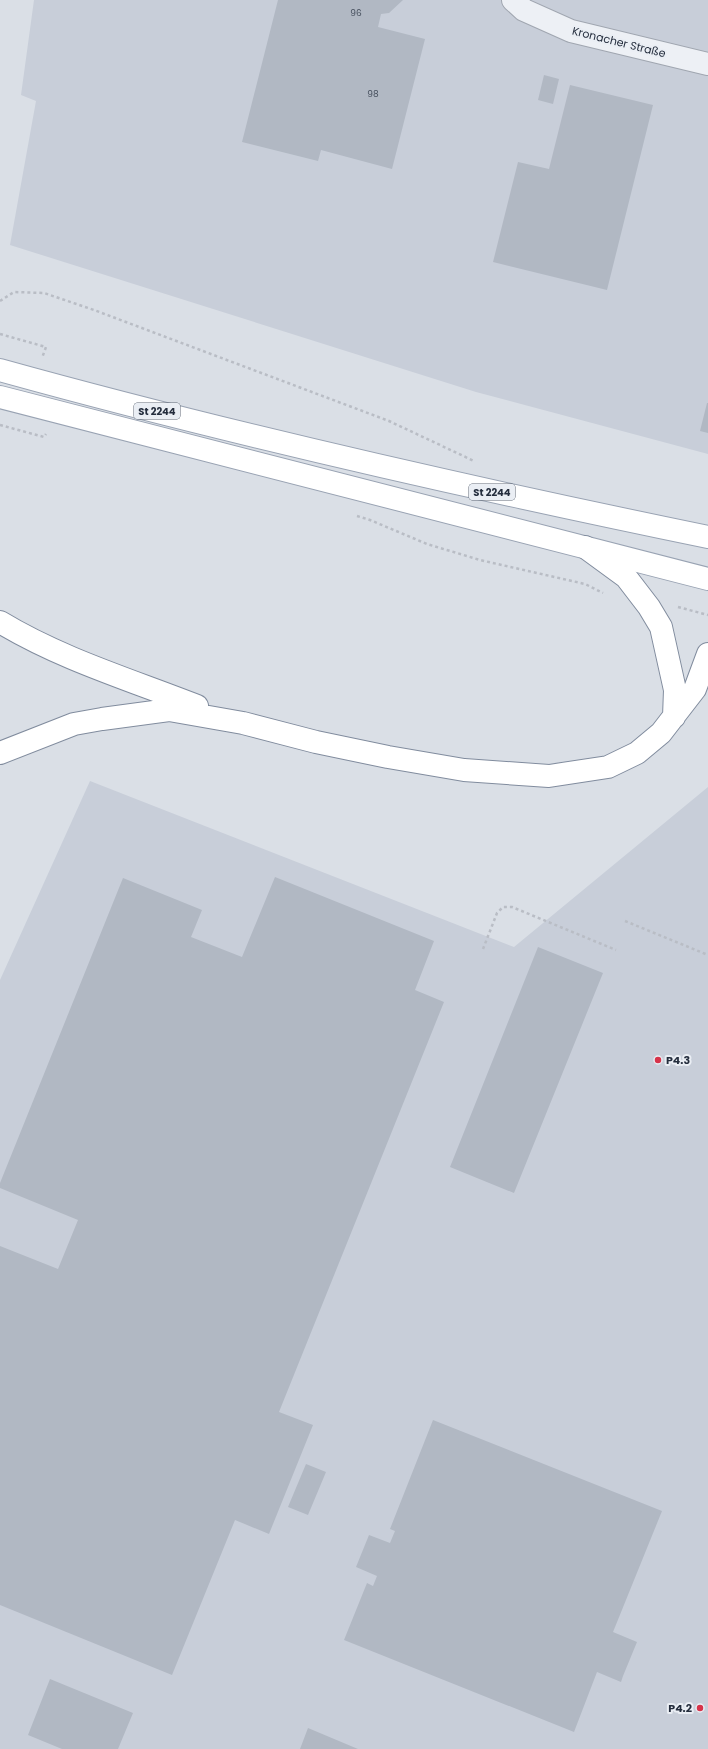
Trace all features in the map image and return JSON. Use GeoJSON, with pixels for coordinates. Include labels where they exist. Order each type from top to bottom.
{"type":"FeatureCollection","features":[{"type":"Feature","properties":{"kind":"main road","name":"St 2244"},"geometry":{"type":"LineString","coordinates":[[0,370],[292,446],[492,492],[708,537]]}},
{"type":"Feature","properties":{"kind":"main road","name":"St 2244"},"geometry":{"type":"LineString","coordinates":[[0,397],[708,579]]}},
{"type":"Feature","properties":{"kind":"main road"},"geometry":{"type":"LineString","coordinates":[[585,547],[626,577],[649,606],[661,627],[675,690],[674,717]]}},
{"type":"Feature","properties":{"kind":"main road"},"geometry":{"type":"LineString","coordinates":[[0,622],[23,636],[53,650],[243,723]]}},
{"type":"Feature","properties":{"kind":"main road"},"geometry":{"type":"LineString","coordinates":[[0,754],[74,724],[169,710],[243,723],[316,742],[464,770],[549,776],[608,767],[637,753],[661,732],[674,717],[694,689],[708,654]]}},
{"type":"Feature","properties":{"kind":"main road"},"geometry":{"type":"LineString","coordinates":[[674,717],[708,693]]}},
{"type":"Feature","properties":{"kind":"street","name":"Kronacher Straße"},"geometry":{"type":"LineString","coordinates":[[513,0],[524,10],[571,31],[708,64]]}},
{"type":"Feature","properties":{"kind":"path"},"geometry":{"type":"LineString","coordinates":[[0,301],[14,292],[44,293],[94,310],[389,421],[477,462]]}},
{"type":"Feature","properties":{"kind":"path"},"geometry":{"type":"LineString","coordinates":[[0,334],[46,347]]}},
{"type":"Feature","properties":{"kind":"path"},"geometry":{"type":"LineString","coordinates":[[0,425],[44,437]]}},
{"type":"Feature","properties":{"kind":"path"},"geometry":{"type":"LineString","coordinates":[[355,515],[427,544],[480,560],[585,584],[606,594]]}},
{"type":"Feature","properties":{"kind":"path"},"geometry":{"type":"LineString","coordinates":[[649,606],[664,604],[708,615]]}},
{"type":"Feature","properties":{"kind":"path"},"geometry":{"type":"LineString","coordinates":[[483,949],[497,913],[503,907],[512,906],[616,950]]}},
{"type":"Feature","properties":{"kind":"path"},"geometry":{"type":"LineString","coordinates":[[625,921],[708,955]]}},
{"type":"Feature","properties":{"kind":"shaded area"},"geometry":{"type":"Polygon","coordinates":[[[34,0],[708,0],[708,454],[476,392],[10,245],[36,101],[21,95],[34,0]]]}},
{"type":"Feature","properties":{"kind":"shaded area"},"geometry":{"type":"Polygon","coordinates":[[[90,781],[514,947],[708,787],[708,1749],[0,1749],[0,980],[90,781]]]}},
{"type":"Feature","properties":{"kind":"building"},"geometry":{"type":"Polygon","coordinates":[[[278,0],[403,0],[389,13],[381,14],[378,27],[425,39],[392,169],[321,150],[318,161],[242,142],[278,0]]]}},
{"type":"Feature","properties":{"kind":"building"},"geometry":{"type":"Polygon","coordinates":[[[544,75],[559,79],[553,104],[538,100],[544,75]]]}},
{"type":"Feature","properties":{"kind":"building"},"geometry":{"type":"Polygon","coordinates":[[[570,85],[653,105],[607,290],[493,262],[518,162],[549,169],[570,85]]]}},
{"type":"Feature","properties":{"kind":"building"},"geometry":{"type":"Polygon","coordinates":[[[708,403],[708,433],[700,431],[708,403]]]}},
{"type":"Feature","properties":{"kind":"building"},"geometry":{"type":"Polygon","coordinates":[[[275,877],[434,941],[415,990],[444,1002],[279,1412],[313,1425],[269,1534],[235,1520],[172,1675],[0,1605],[0,1246],[58,1269],[78,1220],[0,1188],[0,1183],[123,878],[202,910],[191,937],[242,957],[275,877]]]}},
{"type":"Feature","properties":{"kind":"building"},"geometry":{"type":"Polygon","coordinates":[[[538,947],[603,973],[514,1193],[450,1167],[538,947]]]}},
{"type":"Feature","properties":{"kind":"building"},"geometry":{"type":"Polygon","coordinates":[[[433,1420],[662,1511],[613,1632],[637,1642],[621,1682],[597,1672],[574,1732],[344,1640],[367,1583],[373,1586],[377,1576],[356,1567],[369,1535],[390,1543],[395,1531],[390,1529],[433,1420]]]}},
{"type":"Feature","properties":{"kind":"building"},"geometry":{"type":"Polygon","coordinates":[[[306,1464],[326,1472],[308,1515],[288,1507],[306,1464]]]}},
{"type":"Feature","properties":{"kind":"building"},"geometry":{"type":"Polygon","coordinates":[[[50,1679],[133,1713],[118,1749],[62,1749],[28,1735],[50,1679]]]}},
{"type":"Feature","properties":{"kind":"building"},"geometry":{"type":"Polygon","coordinates":[[[308,1728],[358,1749],[300,1749],[308,1728]]]}},
{"type":"Feature","properties":{"kind":"place","name":"P4.3"},"geometry":{"type":"Point","coordinates":[658,1060]}},
{"type":"Feature","properties":{"kind":"place","name":"P4.2"},"geometry":{"type":"Point","coordinates":[700,1708]}}]}
